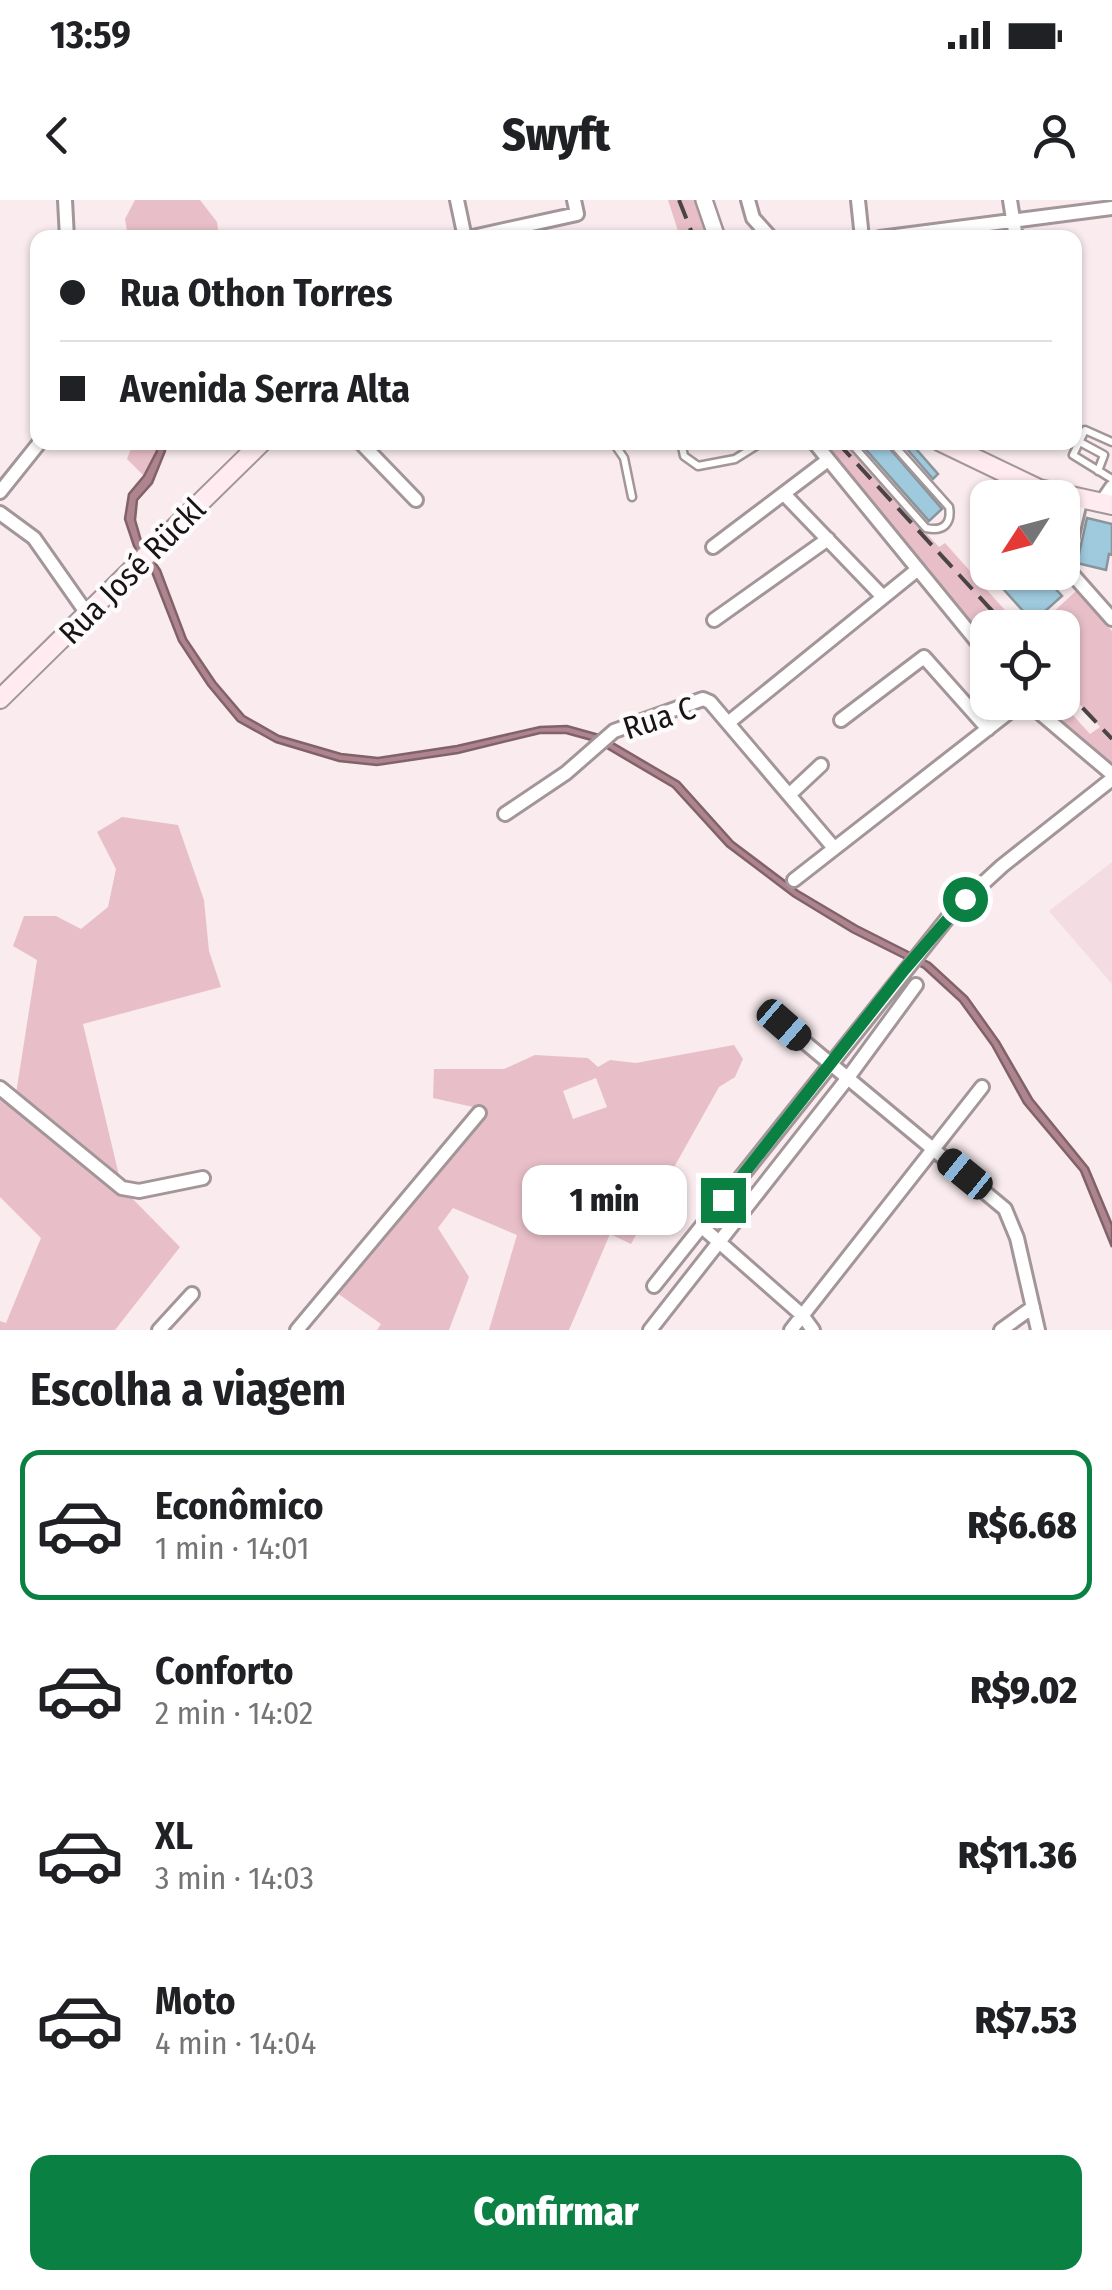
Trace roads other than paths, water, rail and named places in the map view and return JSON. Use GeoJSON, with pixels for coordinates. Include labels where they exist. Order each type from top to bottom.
{"type":"FeatureCollection","features":[{"type":"Feature","properties":{"kind":"main road","name":"Rua José Rückl"},"geometry":{"type":"LineString","coordinates":[[0,698],[254,450]]}},
{"type":"Feature","properties":{"kind":"main road"},"geometry":{"type":"LineString","coordinates":[[957,450],[1023,483],[1081,497],[1109,493]]}},
{"type":"Feature","properties":{"kind":"street"},"geometry":{"type":"LineString","coordinates":[[64,200],[66,230]]}},
{"type":"Feature","properties":{"kind":"street"},"geometry":{"type":"LineString","coordinates":[[457,200],[465,230]]}},
{"type":"Feature","properties":{"kind":"street"},"geometry":{"type":"LineString","coordinates":[[704,200],[714,230]]}},
{"type":"Feature","properties":{"kind":"street"},"geometry":{"type":"LineString","coordinates":[[748,200],[754,218],[764,230]]}},
{"type":"Feature","properties":{"kind":"street"},"geometry":{"type":"LineString","coordinates":[[858,200],[861,230]]}},
{"type":"Feature","properties":{"kind":"street"},"geometry":{"type":"LineString","coordinates":[[1010,200],[1015,230]]}},
{"type":"Feature","properties":{"kind":"street"},"geometry":{"type":"LineString","coordinates":[[495,230],[576,207]]}},
{"type":"Feature","properties":{"kind":"street"},"geometry":{"type":"LineString","coordinates":[[943,230],[1112,208]]}},
{"type":"Feature","properties":{"kind":"street"},"geometry":{"type":"LineString","coordinates":[[0,492],[34,450]]}},
{"type":"Feature","properties":{"kind":"street"},"geometry":{"type":"LineString","coordinates":[[368,450],[416,500]]}},
{"type":"Feature","properties":{"kind":"street"},"geometry":{"type":"LineString","coordinates":[[820,450],[970,633]]}},
{"type":"Feature","properties":{"kind":"street"},"geometry":{"type":"LineString","coordinates":[[712,547],[828,460]]}},
{"type":"Feature","properties":{"kind":"street"},"geometry":{"type":"LineString","coordinates":[[784,494],[883,597]]}},
{"type":"Feature","properties":{"kind":"street"},"geometry":{"type":"LineString","coordinates":[[1081,497],[1064,566],[1112,619]]}},
{"type":"Feature","properties":{"kind":"street"},"geometry":{"type":"LineString","coordinates":[[0,513],[34,538],[88,615]]}},
{"type":"Feature","properties":{"kind":"street"},"geometry":{"type":"LineString","coordinates":[[714,620],[828,540]]}},
{"type":"Feature","properties":{"kind":"street"},"geometry":{"type":"LineString","coordinates":[[728,724],[918,569]]}},
{"type":"Feature","properties":{"kind":"street"},"geometry":{"type":"LineString","coordinates":[[841,720],[924,657],[988,728]]}},
{"type":"Feature","properties":{"kind":"street","name":"Rua C"},"geometry":{"type":"LineString","coordinates":[[505,814],[566,773],[607,736],[697,700],[710,702],[834,848]]}},
{"type":"Feature","properties":{"kind":"street"},"geometry":{"type":"LineString","coordinates":[[794,880],[999,720]]}},
{"type":"Feature","properties":{"kind":"street"},"geometry":{"type":"LineString","coordinates":[[654,1286],[954,910],[1112,776],[1045,720]]}},
{"type":"Feature","properties":{"kind":"street"},"geometry":{"type":"LineString","coordinates":[[788,795],[821,765]]}},
{"type":"Feature","properties":{"kind":"street"},"geometry":{"type":"LineString","coordinates":[[650,1330],[916,985]]}},
{"type":"Feature","properties":{"kind":"street"},"geometry":{"type":"LineString","coordinates":[[784,1025],[1005,1209],[1017,1238],[1038,1330]]}},
{"type":"Feature","properties":{"kind":"street"},"geometry":{"type":"LineString","coordinates":[[791,1330],[982,1087]]}},
{"type":"Feature","properties":{"kind":"street"},"geometry":{"type":"LineString","coordinates":[[0,1088],[122,1188],[139,1192],[203,1178]]}},
{"type":"Feature","properties":{"kind":"street"},"geometry":{"type":"LineString","coordinates":[[298,1330],[478,1113]]}},
{"type":"Feature","properties":{"kind":"street"},"geometry":{"type":"LineString","coordinates":[[702,1227],[814,1330]]}},
{"type":"Feature","properties":{"kind":"street"},"geometry":{"type":"LineString","coordinates":[[160,1330],[192,1294]]}},
{"type":"Feature","properties":{"kind":"street"},"geometry":{"type":"LineString","coordinates":[[1002,1330],[1033,1306]]}},
{"type":"Feature","properties":{"kind":"lane"},"geometry":{"type":"LineString","coordinates":[[1082,432],[1089,429],[1112,442]]}},
{"type":"Feature","properties":{"kind":"lane"},"geometry":{"type":"LineString","coordinates":[[1082,442],[1104,455],[1098,471]]}},
{"type":"Feature","properties":{"kind":"lane"},"geometry":{"type":"LineString","coordinates":[[618,450],[624,458],[632,497]]}},
{"type":"Feature","properties":{"kind":"lane"},"geometry":{"type":"LineString","coordinates":[[683,450],[684,456],[698,466],[735,459],[749,450]]}},
{"type":"Feature","properties":{"kind":"lane"},"geometry":{"type":"LineString","coordinates":[[857,450],[926,528],[936,531],[946,527],[951,518],[949,507],[897,450]]}},
{"type":"Feature","properties":{"kind":"lane"},"geometry":{"type":"LineString","coordinates":[[1074,450],[1073,454],[1098,471],[1109,493]]}},
{"type":"Feature","properties":{"kind":"railway"},"geometry":{"type":"LineString","coordinates":[[679,200],[691,230]]}},
{"type":"Feature","properties":{"kind":"railway"},"geometry":{"type":"LineString","coordinates":[[844,450],[991,610]]}},
{"type":"Feature","properties":{"kind":"railway"},"geometry":{"type":"LineString","coordinates":[[1080,705],[1112,739]]}}]}
